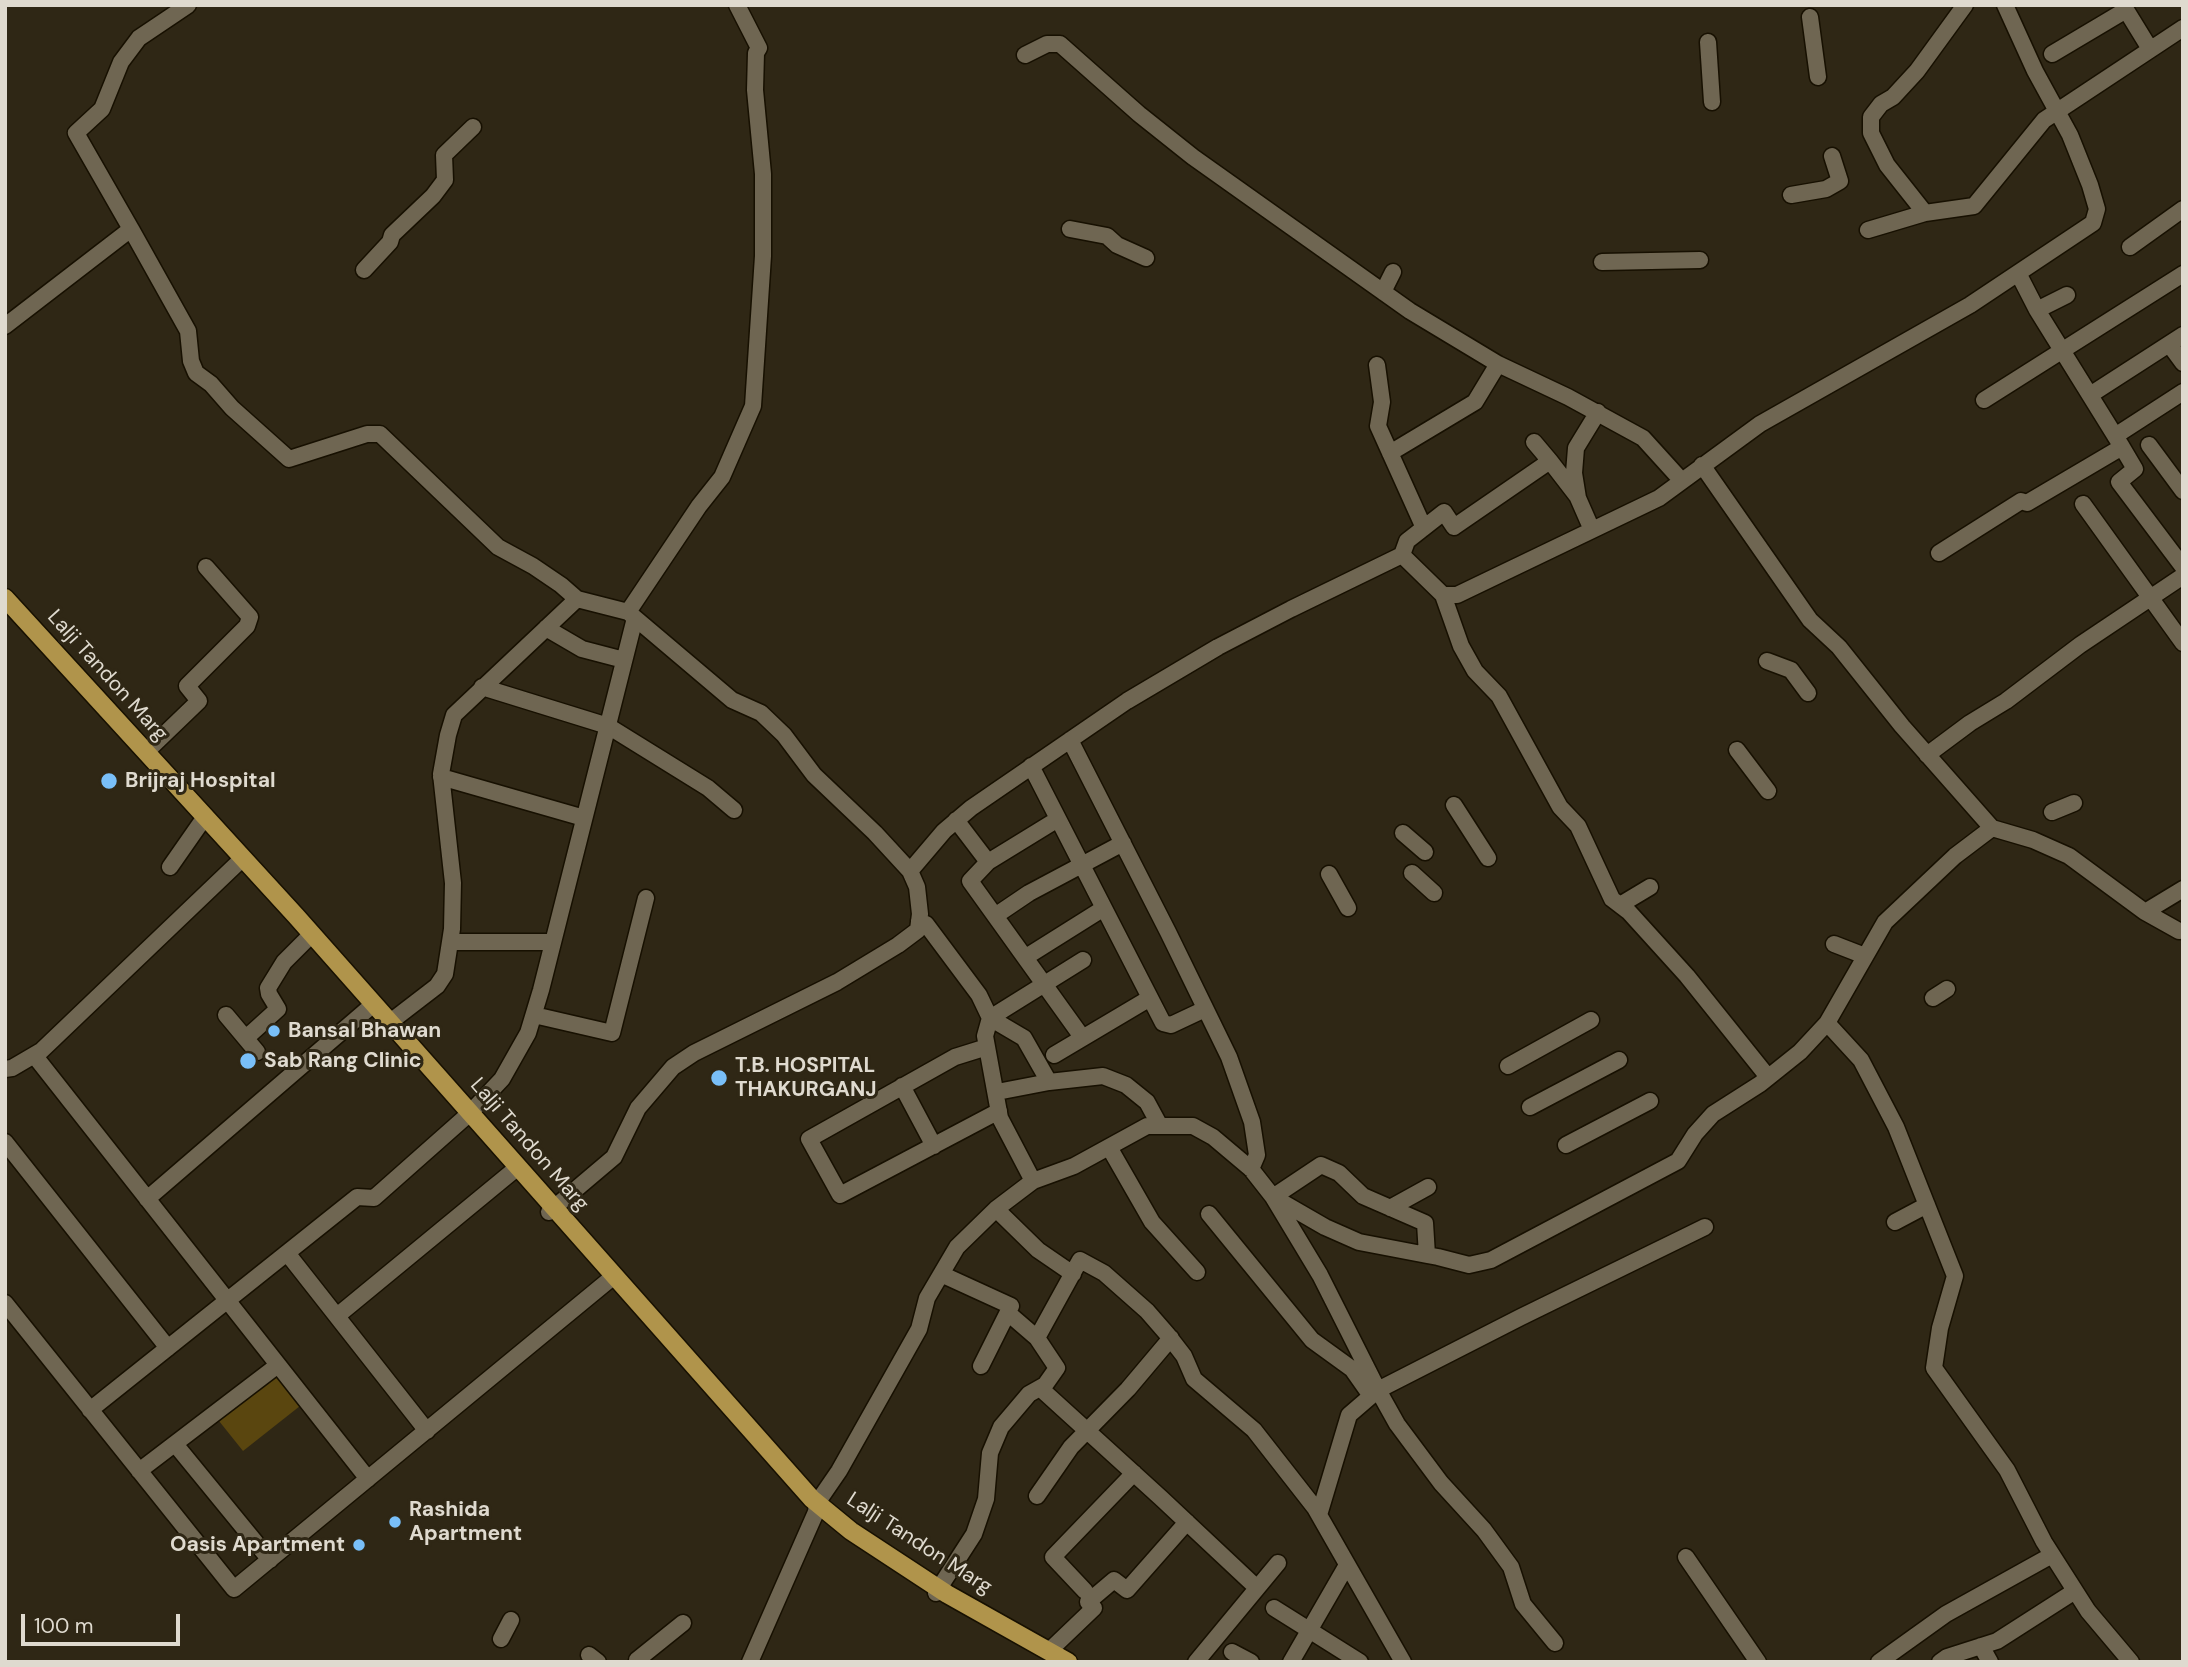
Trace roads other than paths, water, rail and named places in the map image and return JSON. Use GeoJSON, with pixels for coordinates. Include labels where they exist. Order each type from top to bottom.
{"type":"FeatureCollection","features":[{"type":"Feature","properties":{"kind":"main road","name":"Lalji Tandon Marg"},"geometry":{"type":"LineString","coordinates":[[5,598],[66,673],[200,824],[240,860],[817,1508],[937,1591],[1052,1657],[1068,1662]]}},
{"type":"Feature","properties":{"kind":"main road","name":"Lalji Tandon Marg"},"geometry":{"type":"LineString","coordinates":[[5,614],[146,752],[307,939],[369,1008],[387,1024]]}},
{"type":"Feature","properties":{"kind":"street"},"geometry":{"type":"LineString","coordinates":[[188,5],[139,38],[121,62],[102,109],[75,133],[188,331],[191,361],[196,373],[289,458],[367,434],[380,434],[498,547],[533,566],[577,599],[632,615],[732,700],[761,713],[784,735],[814,775],[910,871],[917,887],[918,930],[838,982],[694,1053],[673,1067],[638,1108],[614,1157],[552,1210]]}},
{"type":"Feature","properties":{"kind":"street"},"geometry":{"type":"LineString","coordinates":[[90,1410],[358,1197],[374,1198],[467,1115],[502,1079],[528,1033],[608,726],[632,615],[699,506],[722,477],[753,406],[763,256],[762,174],[755,90],[756,53],[759,48],[737,5]]}},
{"type":"Feature","properties":{"kind":"street"},"geometry":{"type":"LineString","coordinates":[[1925,213],[1887,165],[1871,132],[1871,117],[1881,104],[1894,97],[1917,71],[1965,5]]}},
{"type":"Feature","properties":{"kind":"street"},"geometry":{"type":"LineString","coordinates":[[1449,600],[1659,498],[1760,424],[1970,305],[2093,223],[2096,209],[2090,185],[2070,135],[2035,71],[2005,5]]}},
{"type":"Feature","properties":{"kind":"street"},"geometry":{"type":"LineString","coordinates":[[2052,54],[2129,8],[2150,49]]}},
{"type":"Feature","properties":{"kind":"street"},"geometry":{"type":"LineString","coordinates":[[1810,16],[1818,77]]}},
{"type":"Feature","properties":{"kind":"street"},"geometry":{"type":"LineString","coordinates":[[1868,230],[1925,213],[1974,206],[2044,120],[2183,28]]}},
{"type":"Feature","properties":{"kind":"street"},"geometry":{"type":"LineString","coordinates":[[1708,41],[1712,103]]}},
{"type":"Feature","properties":{"kind":"street"},"geometry":{"type":"LineString","coordinates":[[1024,55],[1047,44],[1060,44],[1139,114],[1193,157],[1410,311],[1498,364],[1598,412],[1643,438],[1682,481]]}},
{"type":"Feature","properties":{"kind":"street"},"geometry":{"type":"LineString","coordinates":[[364,270],[390,242],[392,235],[439,188],[445,180],[444,155],[473,127]]}},
{"type":"Feature","properties":{"kind":"street"},"geometry":{"type":"LineString","coordinates":[[1791,195],[1826,189],[1840,181],[1832,156]]}},
{"type":"Feature","properties":{"kind":"street"},"geometry":{"type":"LineString","coordinates":[[2130,247],[2183,209]]}},
{"type":"Feature","properties":{"kind":"street"},"geometry":{"type":"LineString","coordinates":[[5,326],[131,229]]}},
{"type":"Feature","properties":{"kind":"street"},"geometry":{"type":"LineString","coordinates":[[1070,229],[1107,236],[1117,245],[1146,258]]}},
{"type":"Feature","properties":{"kind":"street"},"geometry":{"type":"LineString","coordinates":[[1602,262],[1700,260]]}},
{"type":"Feature","properties":{"kind":"street"},"geometry":{"type":"LineString","coordinates":[[1383,292],[1394,272]]}},
{"type":"Feature","properties":{"kind":"street"},"geometry":{"type":"LineString","coordinates":[[2018,273],[2037,310],[2135,469],[2119,482],[2183,567]]}},
{"type":"Feature","properties":{"kind":"street"},"geometry":{"type":"LineString","coordinates":[[1984,400],[2183,274]]}},
{"type":"Feature","properties":{"kind":"street"},"geometry":{"type":"LineString","coordinates":[[2037,310],[2067,295]]}},
{"type":"Feature","properties":{"kind":"street"},"geometry":{"type":"LineString","coordinates":[[2090,396],[2176,340],[2183,363]]}},
{"type":"Feature","properties":{"kind":"street"},"geometry":{"type":"LineString","coordinates":[[1390,453],[1475,402],[1498,364]]}},
{"type":"Feature","properties":{"kind":"street"},"geometry":{"type":"LineString","coordinates":[[1377,365],[1382,402],[1378,426],[1424,528]]}},
{"type":"Feature","properties":{"kind":"street"},"geometry":{"type":"LineString","coordinates":[[1939,553],[2021,501],[2027,503],[2119,442],[2183,393]]}},
{"type":"Feature","properties":{"kind":"street"},"geometry":{"type":"LineString","coordinates":[[1578,498],[1574,473],[1576,448],[1598,412]]}},
{"type":"Feature","properties":{"kind":"street"},"geometry":{"type":"LineString","coordinates":[[1534,442],[1578,498],[1592,530]]}},
{"type":"Feature","properties":{"kind":"street"},"geometry":{"type":"LineString","coordinates":[[2149,445],[2183,491]]}},
{"type":"Feature","properties":{"kind":"street"},"geometry":{"type":"LineString","coordinates":[[910,871],[956,820],[1127,701],[1218,647],[1402,555],[1408,541],[1444,512],[1454,527],[1550,461]]}},
{"type":"Feature","properties":{"kind":"street"},"geometry":{"type":"LineString","coordinates":[[1702,466],[1810,620],[1839,647],[1902,726],[1992,828],[2033,840],[2069,856],[2145,912],[2179,931]]}},
{"type":"Feature","properties":{"kind":"street"},"geometry":{"type":"LineString","coordinates":[[2083,505],[2183,643]]}},
{"type":"Feature","properties":{"kind":"street"},"geometry":{"type":"LineString","coordinates":[[1402,555],[1449,600],[1461,646],[1475,671],[1499,696],[1560,807],[1578,826],[1612,899],[1687,976],[1768,1077]]}},
{"type":"Feature","properties":{"kind":"street"},"geometry":{"type":"LineString","coordinates":[[146,752],[199,701],[187,686],[247,626],[250,617],[206,567]]}},
{"type":"Feature","properties":{"kind":"street"},"geometry":{"type":"LineString","coordinates":[[1927,755],[1970,723],[2006,701],[2080,645],[2183,576]]}},
{"type":"Feature","properties":{"kind":"street"},"geometry":{"type":"LineString","coordinates":[[387,1024],[437,986],[445,974],[450,942],[453,883],[441,778],[454,715],[577,599]]}},
{"type":"Feature","properties":{"kind":"street"},"geometry":{"type":"LineString","coordinates":[[546,628],[582,649],[624,660]]}},
{"type":"Feature","properties":{"kind":"street"},"geometry":{"type":"LineString","coordinates":[[1767,661],[1791,670],[1808,693]]}},
{"type":"Feature","properties":{"kind":"street"},"geometry":{"type":"LineString","coordinates":[[482,687],[608,726],[708,788],[734,810]]}},
{"type":"Feature","properties":{"kind":"street"},"geometry":{"type":"LineString","coordinates":[[1070,740],[1229,1056],[1252,1122],[1257,1155],[1251,1169]]}},
{"type":"Feature","properties":{"kind":"street"},"geometry":{"type":"LineString","coordinates":[[1737,750],[1768,791]]}},
{"type":"Feature","properties":{"kind":"street"},"geometry":{"type":"LineString","coordinates":[[1031,766],[1163,1023],[1171,1026],[1205,1009]]}},
{"type":"Feature","properties":{"kind":"street"},"geometry":{"type":"LineString","coordinates":[[441,778],[584,818]]}},
{"type":"Feature","properties":{"kind":"street"},"geometry":{"type":"LineString","coordinates":[[2052,812],[2074,803]]}},
{"type":"Feature","properties":{"kind":"street"},"geometry":{"type":"LineString","coordinates":[[1454,805],[1488,858]]}},
{"type":"Feature","properties":{"kind":"street"},"geometry":{"type":"LineString","coordinates":[[1058,819],[988,862],[970,881],[1082,1038]]}},
{"type":"Feature","properties":{"kind":"street"},"geometry":{"type":"LineString","coordinates":[[956,820],[988,862]]}},
{"type":"Feature","properties":{"kind":"street"},"geometry":{"type":"LineString","coordinates":[[170,867],[200,824]]}},
{"type":"Feature","properties":{"kind":"street"},"geometry":{"type":"LineString","coordinates":[[1273,1197],[1325,1227],[1359,1242],[1469,1265],[1491,1261],[1678,1161],[1695,1134],[1713,1114],[1800,1052],[1827,1023],[1885,922],[1955,856],[1992,828]]}},
{"type":"Feature","properties":{"kind":"street"},"geometry":{"type":"LineString","coordinates":[[1403,833],[1424,852]]}},
{"type":"Feature","properties":{"kind":"street"},"geometry":{"type":"LineString","coordinates":[[995,916],[1029,893],[1123,844]]}},
{"type":"Feature","properties":{"kind":"street"},"geometry":{"type":"LineString","coordinates":[[5,1069],[12,1068],[49,1044],[240,860]]}},
{"type":"Feature","properties":{"kind":"street"},"geometry":{"type":"LineString","coordinates":[[1412,873],[1434,892]]}},
{"type":"Feature","properties":{"kind":"street"},"geometry":{"type":"LineString","coordinates":[[1329,874],[1348,908]]}},
{"type":"Feature","properties":{"kind":"street"},"geometry":{"type":"LineString","coordinates":[[1620,905],[1650,887]]}},
{"type":"Feature","properties":{"kind":"street"},"geometry":{"type":"LineString","coordinates":[[2145,912],[2183,889]]}},
{"type":"Feature","properties":{"kind":"street"},"geometry":{"type":"LineString","coordinates":[[534,1015],[612,1033],[646,898]]}},
{"type":"Feature","properties":{"kind":"street"},"geometry":{"type":"LineString","coordinates":[[1026,957],[1104,908]]}},
{"type":"Feature","properties":{"kind":"street"},"geometry":{"type":"LineString","coordinates":[[919,921],[926,924],[979,995],[990,1018],[1024,1038],[1049,1082]]}},
{"type":"Feature","properties":{"kind":"street"},"geometry":{"type":"LineString","coordinates":[[246,1038],[278,1009],[268,988],[284,962],[307,939]]}},
{"type":"Feature","properties":{"kind":"street"},"geometry":{"type":"LineString","coordinates":[[450,942],[553,942]]}},
{"type":"Feature","properties":{"kind":"street"},"geometry":{"type":"LineString","coordinates":[[1834,944],[1866,956]]}},
{"type":"Feature","properties":{"kind":"street"},"geometry":{"type":"LineString","coordinates":[[1033,1181],[1000,1118],[985,1036],[990,1018],[1083,960]]}},
{"type":"Feature","properties":{"kind":"street"},"geometry":{"type":"LineString","coordinates":[[1054,1055],[1150,999]]}},
{"type":"Feature","properties":{"kind":"street"},"geometry":{"type":"LineString","coordinates":[[147,1199],[369,1008]]}},
{"type":"Feature","properties":{"kind":"street"},"geometry":{"type":"LineString","coordinates":[[226,1015],[257,1052]]}},
{"type":"Feature","properties":{"kind":"street"},"geometry":{"type":"LineString","coordinates":[[1508,1066],[1591,1020]]}},
{"type":"Feature","properties":{"kind":"street"},"geometry":{"type":"LineString","coordinates":[[1827,1023],[1861,1060],[1896,1127],[1955,1276],[1940,1328],[1934,1368],[2007,1470],[2052,1555],[2088,1611],[2131,1662]]}},
{"type":"Feature","properties":{"kind":"street"},"geometry":{"type":"LineString","coordinates":[[987,1047],[955,1057],[809,1139],[840,1195],[999,1111]]}},
{"type":"Feature","properties":{"kind":"street"},"geometry":{"type":"LineString","coordinates":[[34,1055],[368,1479]]}},
{"type":"Feature","properties":{"kind":"street"},"geometry":{"type":"LineString","coordinates":[[1530,1107],[1619,1060]]}},
{"type":"Feature","properties":{"kind":"street"},"geometry":{"type":"LineString","coordinates":[[997,1092],[1049,1082],[1103,1076],[1126,1085],[1147,1102],[1160,1126]]}},
{"type":"Feature","properties":{"kind":"street"},"geometry":{"type":"LineString","coordinates":[[902,1086],[933,1146]]}},
{"type":"Feature","properties":{"kind":"street"},"geometry":{"type":"LineString","coordinates":[[1566,1145],[1650,1101]]}},
{"type":"Feature","properties":{"kind":"street"},"geometry":{"type":"LineString","coordinates":[[750,1662],[817,1508],[919,1329],[927,1298],[957,1247],[996,1209],[1033,1181],[1074,1166],[1147,1126],[1193,1126],[1213,1137],[1251,1169],[1273,1197],[1320,1275],[1374,1393]]}},
{"type":"Feature","properties":{"kind":"street"},"geometry":{"type":"LineString","coordinates":[[5,1142],[168,1348]]}},
{"type":"Feature","properties":{"kind":"street"},"geometry":{"type":"LineString","coordinates":[[1109,1147],[1152,1222],[1197,1272]]}},
{"type":"Feature","properties":{"kind":"street"},"geometry":{"type":"LineString","coordinates":[[1273,1197],[1321,1165],[1339,1173],[1363,1196],[1425,1223],[1427,1255]]}},
{"type":"Feature","properties":{"kind":"street"},"geometry":{"type":"LineString","coordinates":[[337,1316],[515,1168]]}},
{"type":"Feature","properties":{"kind":"street"},"geometry":{"type":"LineString","coordinates":[[1390,1208],[1428,1187]]}},
{"type":"Feature","properties":{"kind":"street"},"geometry":{"type":"LineString","coordinates":[[1895,1222],[1927,1205]]}},
{"type":"Feature","properties":{"kind":"street"},"geometry":{"type":"LineString","coordinates":[[996,1209],[1038,1250],[1073,1274]]}},
{"type":"Feature","properties":{"kind":"street"},"geometry":{"type":"LineString","coordinates":[[1209,1214],[1312,1340],[1352,1369],[1374,1393],[1441,1483],[1484,1530],[1511,1567],[1523,1604],[1555,1643]]}},
{"type":"Feature","properties":{"kind":"street"},"geometry":{"type":"LineString","coordinates":[[1320,1515],[1349,1415],[1374,1393],[1705,1227]]}},
{"type":"Feature","properties":{"kind":"street"},"geometry":{"type":"LineString","coordinates":[[287,1253],[427,1431]]}},
{"type":"Feature","properties":{"kind":"street"},"geometry":{"type":"LineString","coordinates":[[1037,1338],[1080,1260],[1104,1273],[1147,1311],[1184,1356],[1194,1379],[1254,1430],[1320,1515],[1403,1662]]}},
{"type":"Feature","properties":{"kind":"street"},"geometry":{"type":"LineString","coordinates":[[941,1274],[1011,1306],[981,1366]]}},
{"type":"Feature","properties":{"kind":"street"},"geometry":{"type":"LineString","coordinates":[[5,1303],[234,1589],[611,1278]]}},
{"type":"Feature","properties":{"kind":"street"},"geometry":{"type":"LineString","coordinates":[[937,1591],[974,1534],[986,1499],[990,1453],[1001,1427],[1029,1394],[1045,1385],[1057,1368],[1037,1338],[1008,1313]]}},
{"type":"Feature","properties":{"kind":"street"},"geometry":{"type":"LineString","coordinates":[[1037,1496],[1071,1447],[1128,1389],[1171,1338]]}},
{"type":"Feature","properties":{"kind":"street"},"geometry":{"type":"LineString","coordinates":[[139,1471],[278,1365]]}},
{"type":"Feature","properties":{"kind":"street"},"geometry":{"type":"LineString","coordinates":[[1040,1388],[1257,1588]]}},
{"type":"Feature","properties":{"kind":"street"},"geometry":{"type":"LineString","coordinates":[[175,1444],[270,1560]]}},
{"type":"Feature","properties":{"kind":"street"},"geometry":{"type":"LineString","coordinates":[[1085,1591],[1053,1557],[1134,1473]]}},
{"type":"Feature","properties":{"kind":"street"},"geometry":{"type":"LineString","coordinates":[[1052,1657],[1094,1608],[1088,1602],[1114,1580],[1127,1590],[1187,1522]]}},
{"type":"Feature","properties":{"kind":"street"},"geometry":{"type":"LineString","coordinates":[[1880,1662],[1946,1614],[2052,1555]]}},
{"type":"Feature","properties":{"kind":"street"},"geometry":{"type":"LineString","coordinates":[[1686,1557],[1758,1662]]}},
{"type":"Feature","properties":{"kind":"street"},"geometry":{"type":"LineString","coordinates":[[1196,1662],[1278,1563]]}},
{"type":"Feature","properties":{"kind":"street"},"geometry":{"type":"LineString","coordinates":[[1291,1662],[1347,1565]]}},
{"type":"Feature","properties":{"kind":"street"},"geometry":{"type":"LineString","coordinates":[[1940,1662],[1947,1657],[1997,1642],[2075,1591]]}},
{"type":"Feature","properties":{"kind":"street"},"geometry":{"type":"LineString","coordinates":[[1274,1608],[1360,1662]]}},
{"type":"Feature","properties":{"kind":"street"},"geometry":{"type":"LineString","coordinates":[[501,1639],[511,1620]]}},
{"type":"Feature","properties":{"kind":"street"},"geometry":{"type":"LineString","coordinates":[[639,1662],[638,1660],[683,1623]]}},
{"type":"Feature","properties":{"kind":"street"},"geometry":{"type":"LineString","coordinates":[[1981,1646],[1990,1662]]}},
{"type":"Feature","properties":{"kind":"street"},"geometry":{"type":"LineString","coordinates":[[1232,1651],[1251,1662]]}},
{"type":"Feature","properties":{"kind":"place","name":"Brijraj Hospital"},"geometry":{"type":"Point","coordinates":[109,781]}},
{"type":"Feature","properties":{"kind":"place","name":"Bansal Bhawan"},"geometry":{"type":"Point","coordinates":[274,1031]}},
{"type":"Feature","properties":{"kind":"place","name":"Sab Rang Clinic"},"geometry":{"type":"Point","coordinates":[248,1061]}},
{"type":"Feature","properties":{"kind":"place","name":"T.B. HOSPITAL THAKURGANJ"},"geometry":{"type":"Point","coordinates":[719,1078]}},
{"type":"Feature","properties":{"kind":"place","name":"Rashida Apartment"},"geometry":{"type":"Point","coordinates":[395,1522]}},
{"type":"Feature","properties":{"kind":"place","name":"Oasis Apartment"},"geometry":{"type":"Point","coordinates":[359,1545]}}]}
